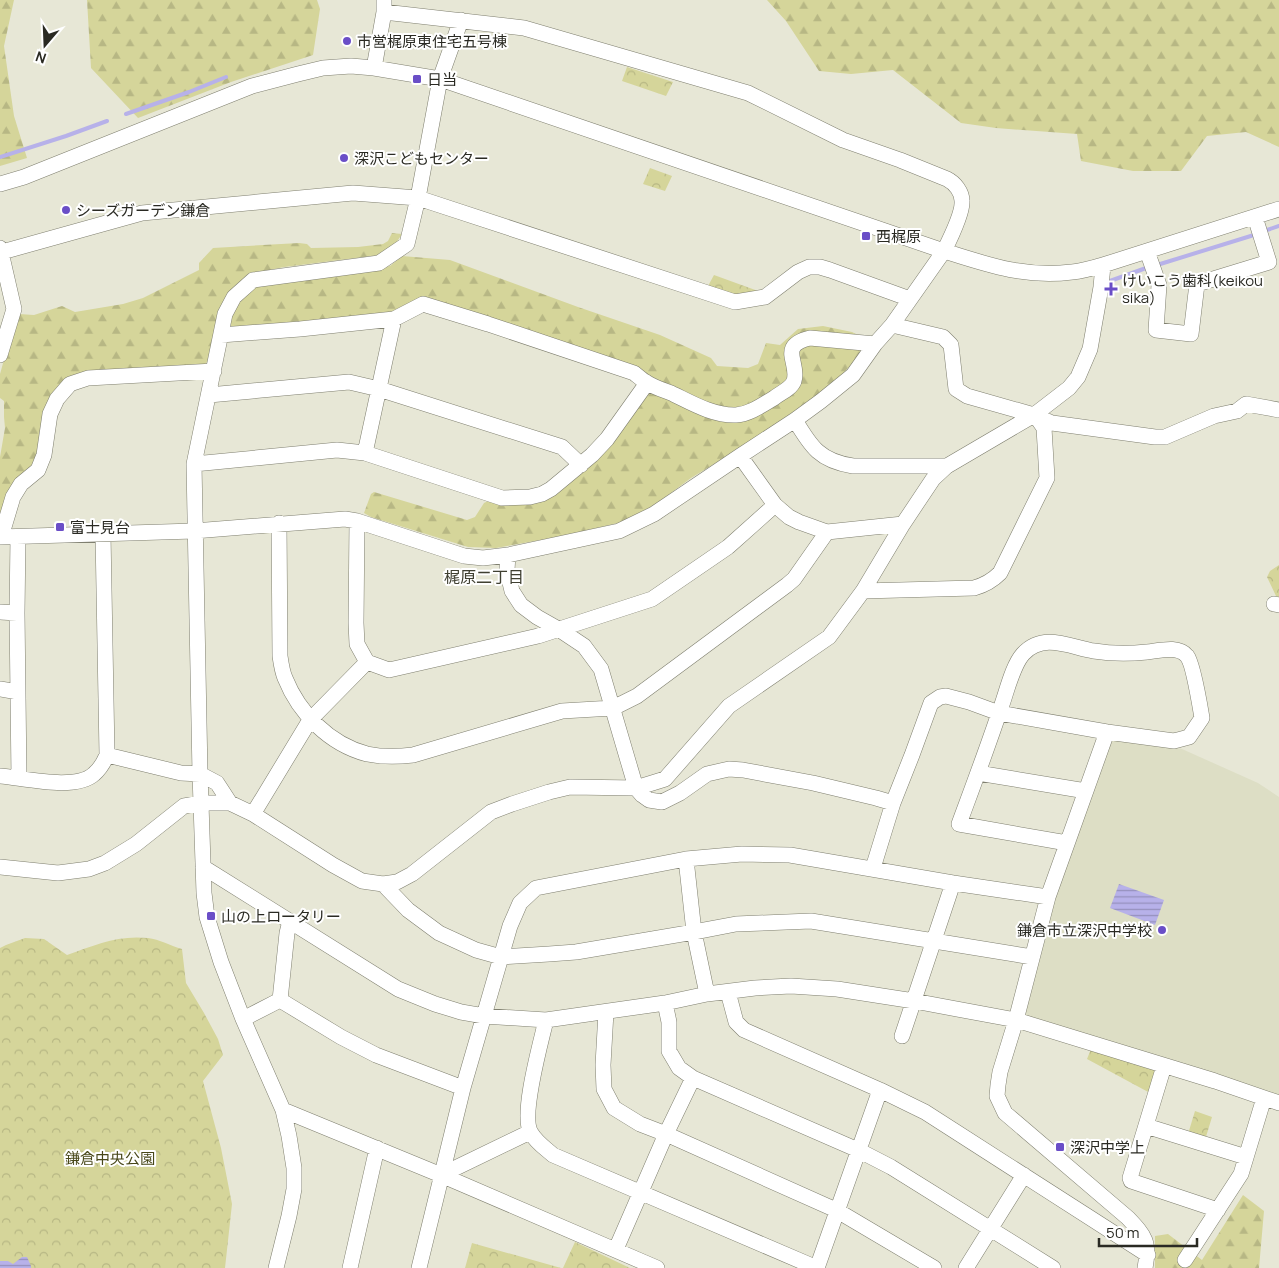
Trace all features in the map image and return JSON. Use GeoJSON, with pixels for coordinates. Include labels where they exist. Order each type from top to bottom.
{"type":"FeatureCollection","features":[{"type":"Feature","properties":{"kind":"street"},"geometry":{"type":"LineString","coordinates":[[214,371],[88,378],[70,384],[57,399],[50,414],[44,455],[38,470],[21,484],[13,497],[0,537],[194,531],[345,519],[357,521],[464,556],[484,558],[508,555],[619,531],[654,514],[795,420],[853,374],[892,325],[944,250],[950,240],[962,207],[957,187],[953,182],[900,160],[843,140],[748,93],[524,28],[461,20],[384,6],[374,68]]}},
{"type":"Feature","properties":{"kind":"street"},"geometry":{"type":"LineString","coordinates":[[276,1268],[294,1189],[294,1168],[289,1136],[282,1110],[221,962],[207,918],[204,894],[194,531],[194,464],[225,314],[234,296],[253,280],[379,262],[408,244],[440,79],[461,20]]}},
{"type":"Feature","properties":{"kind":"street"},"geometry":{"type":"LineString","coordinates":[[0,184],[24,177],[252,86],[323,68],[351,66],[440,79],[998,268],[1032,273],[1074,272],[1103,265],[1279,209]]}},
{"type":"Feature","properties":{"kind":"street"},"geometry":{"type":"LineString","coordinates":[[0,355],[7,311],[1,250],[142,213],[354,193],[418,198],[735,302],[765,297],[798,272],[809,267],[820,267],[830,270],[910,299]]}},
{"type":"Feature","properties":{"kind":"street"},"geometry":{"type":"LineString","coordinates":[[1147,251],[1159,286],[1156,330],[1191,334],[1198,284],[1269,262],[1255,216]]}},
{"type":"Feature","properties":{"kind":"street"},"geometry":{"type":"LineString","coordinates":[[0,867],[58,873],[89,869],[105,863],[136,844],[184,806],[201,803],[230,803],[253,814],[333,865],[362,881],[382,884],[397,882],[412,874],[491,812],[512,804],[570,787],[636,788],[665,779],[729,706],[829,637],[863,591],[903,524],[933,479],[947,466],[1034,415],[1070,388],[1078,377],[1090,349],[1103,265]]}},
{"type":"Feature","properties":{"kind":"street"},"geometry":{"type":"LineString","coordinates":[[221,335],[394,319],[423,304],[634,372],[647,383],[715,412],[735,415],[757,408],[789,388],[794,381],[795,373],[792,351],[796,343],[810,338],[875,344]]}},
{"type":"Feature","properties":{"kind":"street"},"geometry":{"type":"LineString","coordinates":[[364,452],[394,319]]}},
{"type":"Feature","properties":{"kind":"street"},"geometry":{"type":"LineString","coordinates":[[892,325],[943,337],[951,345],[956,389],[967,396],[1034,415],[1052,423],[1165,437],[1214,416],[1237,411],[1246,404],[1279,410]]}},
{"type":"Feature","properties":{"kind":"street"},"geometry":{"type":"LineString","coordinates":[[209,396],[349,382],[379,389],[562,447],[581,465]]}},
{"type":"Feature","properties":{"kind":"street"},"geometry":{"type":"LineString","coordinates":[[194,464],[337,450],[364,452],[502,498],[530,497],[551,489],[581,465],[607,439],[647,383]]}},
{"type":"Feature","properties":{"kind":"street"},"geometry":{"type":"LineString","coordinates":[[863,591],[974,588],[984,586],[1000,573],[1047,478],[1044,428],[1034,415]]}},
{"type":"Feature","properties":{"kind":"street"},"geometry":{"type":"LineString","coordinates":[[795,420],[809,443],[819,453],[843,464],[854,466],[947,466]]}},
{"type":"Feature","properties":{"kind":"street"},"geometry":{"type":"LineString","coordinates":[[740,456],[775,505],[789,517],[799,522],[827,532],[903,524]]}},
{"type":"Feature","properties":{"kind":"street"},"geometry":{"type":"LineString","coordinates":[[357,521],[357,644],[367,662],[389,670],[560,630],[652,598],[728,547],[775,505]]}},
{"type":"Feature","properties":{"kind":"street"},"geometry":{"type":"LineString","coordinates":[[279,524],[280,656],[284,676],[295,699],[310,720],[344,745],[366,753],[396,757],[412,756],[562,711],[613,708],[637,696],[794,579],[827,532]]}},
{"type":"Feature","properties":{"kind":"street"},"geometry":{"type":"LineString","coordinates":[[0,776],[64,784],[78,782],[94,775],[107,755],[103,534]]}},
{"type":"Feature","properties":{"kind":"street"},"geometry":{"type":"LineString","coordinates":[[18,537],[19,778]]}},
{"type":"Feature","properties":{"kind":"street"},"geometry":{"type":"LineString","coordinates":[[508,555],[507,570],[512,591],[521,605],[584,646],[601,669],[636,788],[649,800],[662,802],[680,793],[707,774],[729,769],[813,783],[893,803]]}},
{"type":"Feature","properties":{"kind":"street"},"geometry":{"type":"LineString","coordinates":[[0,612],[17,613]]}},
{"type":"Feature","properties":{"kind":"street"},"geometry":{"type":"LineString","coordinates":[[873,868],[893,803],[931,703],[935,700],[946,696],[999,713],[1174,742],[1189,737],[1202,718],[1191,664],[1186,655],[1177,650],[1120,654],[1092,651],[1056,642],[1048,642],[1038,644],[1029,649],[1017,663],[999,713],[978,773],[959,824],[1067,843]]}},
{"type":"Feature","properties":{"kind":"street"},"geometry":{"type":"LineString","coordinates":[[253,814],[310,720],[367,662]]}},
{"type":"Feature","properties":{"kind":"street"},"geometry":{"type":"LineString","coordinates":[[0,689],[18,692]]}},
{"type":"Feature","properties":{"kind":"street"},"geometry":{"type":"LineString","coordinates":[[1107,732],[1048,897],[1016,1020],[1000,1072],[997,1096],[1005,1113],[1128,1218],[1140,1231],[1147,1244],[1146,1261]]}},
{"type":"Feature","properties":{"kind":"street"},"geometry":{"type":"LineString","coordinates":[[107,755],[181,773],[200,774],[217,783],[230,803]]}},
{"type":"Feature","properties":{"kind":"street"},"geometry":{"type":"LineString","coordinates":[[978,773],[1086,790]]}},
{"type":"Feature","properties":{"kind":"street"},"geometry":{"type":"LineString","coordinates":[[419,1268],[463,1088],[510,926],[520,903],[536,888],[686,859],[742,854],[790,855],[1048,897]]}},
{"type":"Feature","properties":{"kind":"street"},"geometry":{"type":"LineString","coordinates":[[686,859],[694,932],[707,994]]}},
{"type":"Feature","properties":{"kind":"street"},"geometry":{"type":"LineString","coordinates":[[203,867],[398,989],[461,1012],[484,1016],[546,1020],[606,1012],[707,994],[791,986],[837,989],[1016,1020],[1279,1103]]}},
{"type":"Feature","properties":{"kind":"street"},"geometry":{"type":"LineString","coordinates":[[902,1036],[953,883]]}},
{"type":"Feature","properties":{"kind":"street"},"geometry":{"type":"LineString","coordinates":[[382,884],[408,910],[439,933],[476,950],[501,957],[576,952],[736,924],[811,921],[1032,956]]}},
{"type":"Feature","properties":{"kind":"street"},"geometry":{"type":"LineString","coordinates":[[280,1000],[283,961],[290,921]]}},
{"type":"Feature","properties":{"kind":"street"},"geometry":{"type":"LineString","coordinates":[[728,992],[736,1022],[744,1030],[925,1112],[1024,1175],[1146,1261]]}},
{"type":"Feature","properties":{"kind":"street"},"geometry":{"type":"LineString","coordinates":[[243,1019],[280,1000]]}},
{"type":"Feature","properties":{"kind":"street"},"geometry":{"type":"LineString","coordinates":[[280,1000],[341,1037],[376,1055],[463,1088]]}},
{"type":"Feature","properties":{"kind":"street"},"geometry":{"type":"LineString","coordinates":[[665,1002],[669,1051],[679,1068],[693,1078],[858,1150],[891,1167],[1053,1268]]}},
{"type":"Feature","properties":{"kind":"street"},"geometry":{"type":"LineString","coordinates":[[606,1012],[603,1064],[604,1089],[614,1108],[640,1124],[836,1210],[934,1268]]}},
{"type":"Feature","properties":{"kind":"street"},"geometry":{"type":"LineString","coordinates":[[546,1020],[527,1113],[530,1132],[542,1146],[553,1154],[817,1268],[880,1090]]}},
{"type":"Feature","properties":{"kind":"street"},"geometry":{"type":"LineString","coordinates":[[1164,1066],[1130,1178],[1131,1181],[1218,1210]]}},
{"type":"Feature","properties":{"kind":"street"},"geometry":{"type":"LineString","coordinates":[[616,1249],[666,1134],[693,1078]]}},
{"type":"Feature","properties":{"kind":"street"},"geometry":{"type":"LineString","coordinates":[[1185,1260],[1241,1174],[1264,1098]]}},
{"type":"Feature","properties":{"kind":"street"},"geometry":{"type":"LineString","coordinates":[[282,1110],[442,1175],[657,1268]]}},
{"type":"Feature","properties":{"kind":"street"},"geometry":{"type":"LineString","coordinates":[[1146,1126],[1246,1157]]}},
{"type":"Feature","properties":{"kind":"street"},"geometry":{"type":"LineString","coordinates":[[442,1175],[530,1132]]}},
{"type":"Feature","properties":{"kind":"street"},"geometry":{"type":"LineString","coordinates":[[350,1268],[376,1148]]}},
{"type":"Feature","properties":{"kind":"street"},"geometry":{"type":"LineString","coordinates":[[966,1268],[1024,1175]]}},
{"type":"Feature","properties":{"kind":"shaded area","name":"鎌倉市立深沢中学校"},"geometry":{"type":"Polygon","coordinates":[[[1116,737],[1182,749],[1258,783],[1279,797],[1279,1095],[1025,1015],[1053,899],[1109,743],[1116,737]]]}},
{"type":"Feature","properties":{"kind":"shaded area"},"geometry":{"type":"Polygon","coordinates":[[[1119,884],[1164,900],[1155,925],[1110,908],[1119,884]]]}},
{"type":"Feature","properties":{"kind":"shaded area"},"geometry":{"type":"Polygon","coordinates":[[[22,1257],[27,1257],[31,1268],[0,1268],[0,1261],[8,1261],[13,1264],[22,1257]]]}},
{"type":"Feature","properties":{"kind":"green space"},"geometry":{"type":"Polygon","coordinates":[[[0,0],[14,0],[4,46],[14,116],[27,158],[0,166],[0,0]]]}},
{"type":"Feature","properties":{"kind":"green space"},"geometry":{"type":"Polygon","coordinates":[[[87,0],[317,0],[320,9],[313,55],[231,82],[138,118],[91,68],[87,0]]]}},
{"type":"Feature","properties":{"kind":"green space"},"geometry":{"type":"Polygon","coordinates":[[[767,0],[1279,0],[1279,147],[1246,132],[1207,136],[1181,171],[1133,171],[1081,161],[1077,134],[996,128],[961,123],[893,70],[851,74],[819,71],[786,21],[767,0]]]}},
{"type":"Feature","properties":{"kind":"green space"},"geometry":{"type":"Polygon","coordinates":[[[627,67],[673,82],[666,96],[622,81],[627,67]]]}},
{"type":"Feature","properties":{"kind":"green space"},"geometry":{"type":"Polygon","coordinates":[[[650,168],[672,176],[665,191],[643,184],[650,168]]]}},
{"type":"Feature","properties":{"kind":"green space"},"geometry":{"type":"Polygon","coordinates":[[[392,233],[402,234],[394,246],[380,255],[284,267],[255,273],[209,360],[203,366],[69,380],[40,451],[0,526],[0,457],[5,428],[4,401],[0,398],[0,374],[16,317],[19,314],[34,315],[62,306],[75,312],[123,304],[143,298],[199,270],[199,263],[213,248],[299,243],[307,244],[311,248],[358,247],[383,244],[388,241],[392,233]]]}},
{"type":"Feature","properties":{"kind":"green space"},"geometry":{"type":"Polygon","coordinates":[[[402,256],[450,260],[660,335],[711,358],[717,366],[748,368],[758,364],[766,343],[780,345],[798,329],[823,326],[852,332],[862,337],[803,335],[790,379],[783,387],[742,409],[722,410],[427,301],[387,315],[231,327],[230,316],[239,301],[255,285],[390,266],[402,256]]]}},
{"type":"Feature","properties":{"kind":"green space"},"geometry":{"type":"Polygon","coordinates":[[[714,275],[758,291],[741,296],[724,292],[708,286],[714,275]]]}},
{"type":"Feature","properties":{"kind":"green space"},"geometry":{"type":"Polygon","coordinates":[[[805,344],[860,346],[863,351],[840,377],[819,396],[691,478],[648,510],[622,522],[563,536],[496,548],[468,547],[371,517],[364,513],[371,494],[374,492],[467,520],[475,517],[484,503],[492,499],[545,497],[647,393],[655,391],[727,419],[782,399],[797,350],[805,344]]]}},
{"type":"Feature","properties":{"kind":"green space"},"geometry":{"type":"Polygon","coordinates":[[[1279,565],[1279,597],[1276,596],[1267,577],[1270,571],[1279,565]]]}},
{"type":"Feature","properties":{"kind":"green space","name":"鎌倉中央公園"},"geometry":{"type":"Polygon","coordinates":[[[137,937],[161,941],[182,949],[186,983],[218,1039],[223,1055],[203,1081],[221,1148],[232,1204],[225,1268],[0,1268],[0,948],[25,938],[44,939],[67,955],[116,939],[137,937]]]}},
{"type":"Feature","properties":{"kind":"green space"},"geometry":{"type":"Polygon","coordinates":[[[1091,1049],[1157,1070],[1150,1093],[1087,1059],[1091,1049]]]}},
{"type":"Feature","properties":{"kind":"green space"},"geometry":{"type":"Polygon","coordinates":[[[1195,1111],[1212,1117],[1205,1140],[1188,1134],[1195,1111]]]}},
{"type":"Feature","properties":{"kind":"green space"},"geometry":{"type":"Polygon","coordinates":[[[1243,1195],[1264,1211],[1259,1268],[1155,1268],[1155,1236],[1168,1234],[1202,1260],[1243,1195]]]}},
{"type":"Feature","properties":{"kind":"green space"},"geometry":{"type":"Polygon","coordinates":[[[575,1242],[630,1268],[563,1268],[575,1242]]]}},
{"type":"Feature","properties":{"kind":"green space"},"geometry":{"type":"Polygon","coordinates":[[[472,1243],[561,1268],[465,1268],[472,1243]]]}},
{"type":"Feature","properties":{"kind":"waterway"},"geometry":{"type":"LineString","coordinates":[[126,114],[226,77]]}},
{"type":"Feature","properties":{"kind":"waterway"},"geometry":{"type":"LineString","coordinates":[[0,157],[107,121]]}},
{"type":"Feature","properties":{"kind":"waterway"},"geometry":{"type":"LineString","coordinates":[[1264,231],[1279,226]]}},
{"type":"Feature","properties":{"kind":"waterway"},"geometry":{"type":"LineString","coordinates":[[1157,265],[1254,235]]}},
{"type":"Feature","properties":{"kind":"waterway"},"geometry":{"type":"LineString","coordinates":[[1110,281],[1146,268]]}},
{"type":"Feature","properties":{"kind":"place","name":"市営梶原東住宅五号棟"},"geometry":{"type":"Point","coordinates":[347,41]}},
{"type":"Feature","properties":{"kind":"place","name":"日当"},"geometry":{"type":"Point","coordinates":[417,79]}},
{"type":"Feature","properties":{"kind":"place","name":"深沢こどもセンター"},"geometry":{"type":"Point","coordinates":[344,158]}},
{"type":"Feature","properties":{"kind":"place","name":"シーズガーデン鎌倉"},"geometry":{"type":"Point","coordinates":[66,210]}},
{"type":"Feature","properties":{"kind":"place","name":"西梶原"},"geometry":{"type":"Point","coordinates":[866,236]}},
{"type":"Feature","properties":{"kind":"place","name":"けいこう歯科(keikou sika)"},"geometry":{"type":"Point","coordinates":[1111,289]}},
{"type":"Feature","properties":{"kind":"place","name":"富士見台"},"geometry":{"type":"Point","coordinates":[60,527]}},
{"type":"Feature","properties":{"kind":"place","name":"山の上ロータリー"},"geometry":{"type":"Point","coordinates":[211,916]}},
{"type":"Feature","properties":{"kind":"place","name":"鎌倉市立深沢中学校"},"geometry":{"type":"Point","coordinates":[1162,930]}},
{"type":"Feature","properties":{"kind":"place","name":"深沢中学上"},"geometry":{"type":"Point","coordinates":[1060,1147]}},
{"type":"Feature","properties":{"kind":"district","name":"梶原二丁目"},"geometry":{"type":"Point","coordinates":[484,577]}}]}
